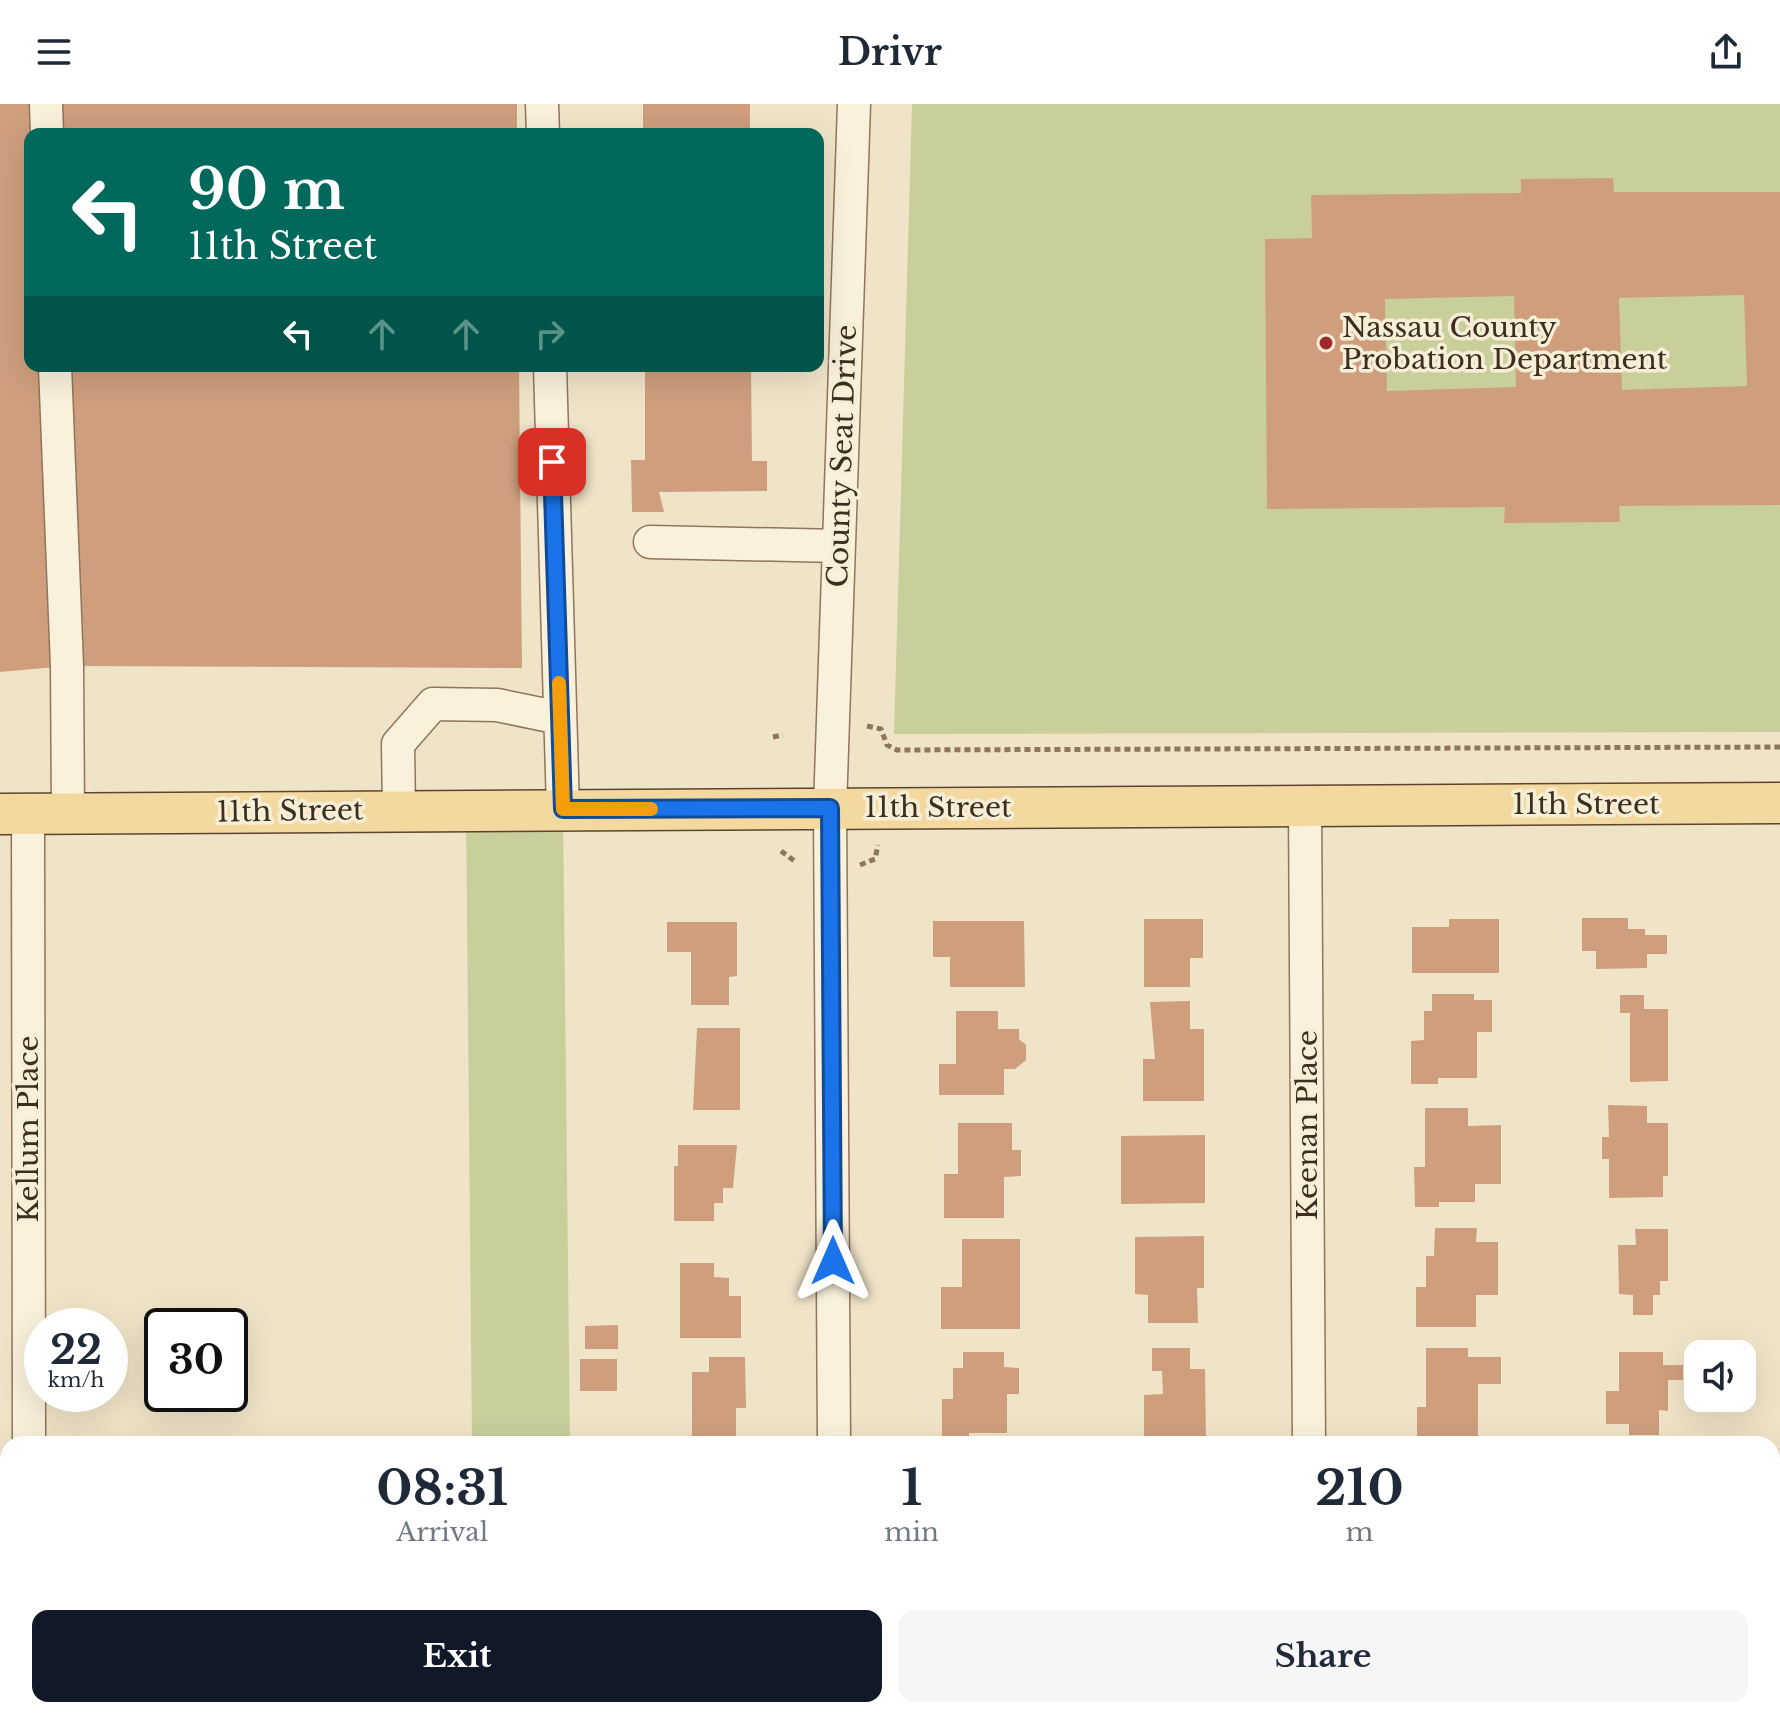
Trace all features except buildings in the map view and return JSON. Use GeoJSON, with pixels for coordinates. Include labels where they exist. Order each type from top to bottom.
{"type":"FeatureCollection","features":[{"type":"Feature","properties":{"kind":"main road","name":"11th Street"},"geometry":{"type":"LineString","coordinates":[[14,814],[1780,803]]}},
{"type":"Feature","properties":{"kind":"street"},"geometry":{"type":"LineString","coordinates":[[46,104],[47,128]]}},
{"type":"Feature","properties":{"kind":"street"},"geometry":{"type":"LineString","coordinates":[[542,104],[543,128]]}},
{"type":"Feature","properties":{"kind":"street","name":"County Seat Drive"},"geometry":{"type":"LineString","coordinates":[[834,1436],[830,808],[854,104]]}},
{"type":"Feature","properties":{"kind":"street"},"geometry":{"type":"LineString","coordinates":[[55,372],[67,666],[68,813]]}},
{"type":"Feature","properties":{"kind":"street"},"geometry":{"type":"LineString","coordinates":[[550,372],[563,809]]}},
{"type":"Feature","properties":{"kind":"street"},"geometry":{"type":"LineString","coordinates":[[650,542],[839,546]]}},
{"type":"Feature","properties":{"kind":"street"},"geometry":{"type":"LineString","coordinates":[[399,810],[398,744],[433,704],[497,705],[560,718]]}},
{"type":"Feature","properties":{"kind":"street","name":"Keenan Place"},"geometry":{"type":"LineString","coordinates":[[1305,805],[1309,1436]]}},
{"type":"Feature","properties":{"kind":"street","name":"Kellum Place"},"geometry":{"type":"LineString","coordinates":[[14,814],[29,1436]]}},
{"type":"Feature","properties":{"kind":"path"},"geometry":{"type":"LineString","coordinates":[[867,726],[881,729],[887,745],[897,750],[1780,747]]}},
{"type":"Feature","properties":{"kind":"path"},"geometry":{"type":"LineString","coordinates":[[773,737],[783,735]]}},
{"type":"Feature","properties":{"kind":"path"},"geometry":{"type":"LineString","coordinates":[[859,865],[875,859],[878,844]]}},
{"type":"Feature","properties":{"kind":"path"},"geometry":{"type":"LineString","coordinates":[[781,851],[796,862]]}},
{"type":"Feature","properties":{"kind":"green space"},"geometry":{"type":"Polygon","coordinates":[[[912,104],[1780,104],[1780,732],[894,734],[912,104]]]}},
{"type":"Feature","properties":{"kind":"green space"},"geometry":{"type":"Polygon","coordinates":[[[563,809],[570,1436],[472,1436],[466,810],[563,809]]]}},
{"type":"Feature","properties":{"kind":"slow traffic"},"geometry":{"type":"LineString","coordinates":[[559,683],[563,809],[651,809]]}},
{"type":"Feature","properties":{"kind":"place","name":"Nassau County Probation Department"},"geometry":{"type":"Point","coordinates":[1326,343]}},
{"type":"Feature","properties":{"kind":"route"},"geometry":{"type":"LineString","coordinates":[[552,462],[563,809],[830,808],[833,1261]]}}]}
